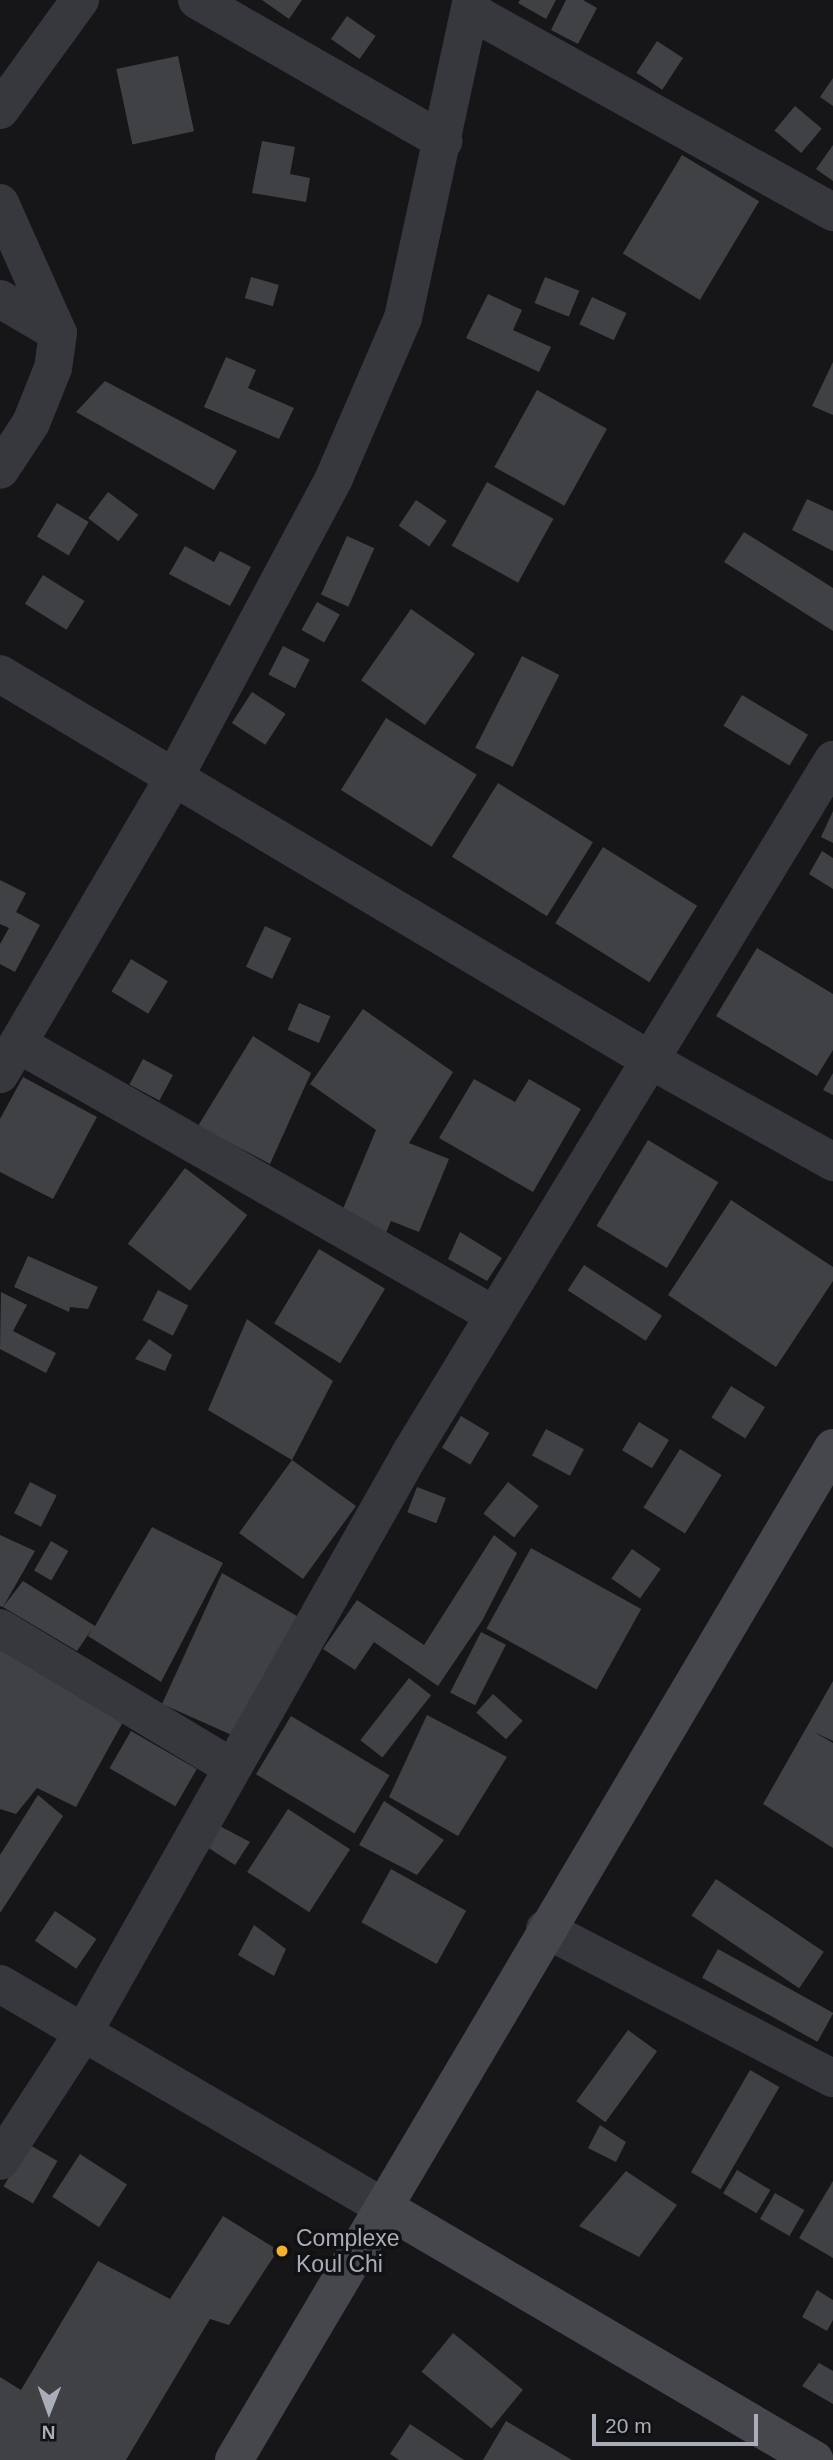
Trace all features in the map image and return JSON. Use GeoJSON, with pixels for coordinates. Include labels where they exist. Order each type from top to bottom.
{"type":"FeatureCollection","features":[{"type":"Feature","properties":{"kind":"main road"},"geometry":{"type":"LineString","coordinates":[[234,2460],[545,1929],[833,1448]]}},
{"type":"Feature","properties":{"kind":"main road"},"geometry":{"type":"LineString","coordinates":[[384,2208],[814,2460]]}},
{"type":"Feature","properties":{"kind":"street"},"geometry":{"type":"LineString","coordinates":[[0,110],[80,0]]}},
{"type":"Feature","properties":{"kind":"street"},"geometry":{"type":"LineString","coordinates":[[197,0],[443,141]]}},
{"type":"Feature","properties":{"kind":"street"},"geometry":{"type":"LineString","coordinates":[[494,1315],[10,1059],[174,778],[334,478],[404,318],[472,6],[833,212]]}},
{"type":"Feature","properties":{"kind":"street"},"geometry":{"type":"LineString","coordinates":[[0,203],[58,333],[52,369],[32,423],[0,470]]}},
{"type":"Feature","properties":{"kind":"street"},"geometry":{"type":"LineString","coordinates":[[0,299],[58,333]]}},
{"type":"Feature","properties":{"kind":"street"},"geometry":{"type":"LineString","coordinates":[[0,674],[650,1060],[833,1162]]}},
{"type":"Feature","properties":{"kind":"street"},"geometry":{"type":"LineString","coordinates":[[0,2161],[83,2034],[231,1767],[494,1315],[833,760]]}},
{"type":"Feature","properties":{"kind":"street"},"geometry":{"type":"LineString","coordinates":[[0,1628],[231,1767]]}},
{"type":"Feature","properties":{"kind":"street"},"geometry":{"type":"LineString","coordinates":[[545,1929],[833,2078]]}},
{"type":"Feature","properties":{"kind":"street"},"geometry":{"type":"LineString","coordinates":[[0,1984],[384,2208]]}},
{"type":"Feature","properties":{"kind":"building"},"geometry":{"type":"Polygon","coordinates":[[[262,0],[302,0],[289,19],[262,0]]]}},
{"type":"Feature","properties":{"kind":"building"},"geometry":{"type":"Polygon","coordinates":[[[520,0],[556,0],[546,19],[518,3],[520,0]]]}},
{"type":"Feature","properties":{"kind":"building"},"geometry":{"type":"Polygon","coordinates":[[[566,0],[583,0],[597,8],[578,44],[551,30],[566,0]]]}},
{"type":"Feature","properties":{"kind":"building"},"geometry":{"type":"Polygon","coordinates":[[[347,16],[376,36],[360,59],[331,39],[347,16]]]}},
{"type":"Feature","properties":{"kind":"building"},"geometry":{"type":"Polygon","coordinates":[[[657,41],[683,58],[662,90],[636,73],[657,41]]]}},
{"type":"Feature","properties":{"kind":"building"},"geometry":{"type":"Polygon","coordinates":[[[178,56],[194,131],[132,144],[116,69],[178,56]]]}},
{"type":"Feature","properties":{"kind":"building"},"geometry":{"type":"Polygon","coordinates":[[[833,78],[833,106],[820,97],[833,78]]]}},
{"type":"Feature","properties":{"kind":"building"},"geometry":{"type":"Polygon","coordinates":[[[795,106],[822,128],[801,153],[774,131],[795,106]]]}},
{"type":"Feature","properties":{"kind":"building"},"geometry":{"type":"Polygon","coordinates":[[[262,141],[295,147],[290,174],[310,178],[306,202],[252,193],[262,141]]]}},
{"type":"Feature","properties":{"kind":"building"},"geometry":{"type":"Polygon","coordinates":[[[833,145],[833,181],[816,169],[833,145]]]}},
{"type":"Feature","properties":{"kind":"building"},"geometry":{"type":"Polygon","coordinates":[[[682,155],[759,201],[700,300],[623,254],[682,155]]]}},
{"type":"Feature","properties":{"kind":"building"},"geometry":{"type":"Polygon","coordinates":[[[251,277],[279,285],[273,306],[245,298],[251,277]]]}},
{"type":"Feature","properties":{"kind":"building"},"geometry":{"type":"Polygon","coordinates":[[[545,277],[579,291],[569,317],[535,303],[545,277]]]}},
{"type":"Feature","properties":{"kind":"building"},"geometry":{"type":"Polygon","coordinates":[[[488,294],[522,310],[513,330],[551,347],[539,372],[466,338],[488,294]]]}},
{"type":"Feature","properties":{"kind":"building"},"geometry":{"type":"Polygon","coordinates":[[[592,297],[626,313],[614,340],[579,324],[592,297]]]}},
{"type":"Feature","properties":{"kind":"building"},"geometry":{"type":"Polygon","coordinates":[[[226,357],[256,370],[248,388],[294,408],[279,439],[204,407],[226,357]]]}},
{"type":"Feature","properties":{"kind":"building"},"geometry":{"type":"Polygon","coordinates":[[[833,362],[833,415],[812,406],[833,362]]]}},
{"type":"Feature","properties":{"kind":"building"},"geometry":{"type":"Polygon","coordinates":[[[105,381],[237,451],[214,490],[76,412],[105,381]]]}},
{"type":"Feature","properties":{"kind":"building"},"geometry":{"type":"Polygon","coordinates":[[[537,390],[607,429],[564,506],[494,467],[537,390]]]}},
{"type":"Feature","properties":{"kind":"building"},"geometry":{"type":"Polygon","coordinates":[[[487,482],[553,519],[518,583],[452,546],[487,482]]]}},
{"type":"Feature","properties":{"kind":"building"},"geometry":{"type":"Polygon","coordinates":[[[108,492],[138,515],[118,541],[88,518],[108,492]]]}},
{"type":"Feature","properties":{"kind":"building"},"geometry":{"type":"Polygon","coordinates":[[[807,499],[833,511],[833,551],[792,530],[807,499]]]}},
{"type":"Feature","properties":{"kind":"building"},"geometry":{"type":"Polygon","coordinates":[[[416,500],[447,521],[429,546],[399,526],[416,500]]]}},
{"type":"Feature","properties":{"kind":"building"},"geometry":{"type":"Polygon","coordinates":[[[57,503],[89,522],[69,555],[37,536],[57,503]]]}},
{"type":"Feature","properties":{"kind":"building"},"geometry":{"type":"Polygon","coordinates":[[[744,532],[833,588],[833,631],[724,562],[744,532]]]}},
{"type":"Feature","properties":{"kind":"building"},"geometry":{"type":"Polygon","coordinates":[[[347,536],[374,548],[348,607],[321,594],[347,536]]]}},
{"type":"Feature","properties":{"kind":"building"},"geometry":{"type":"Polygon","coordinates":[[[185,546],[214,562],[220,551],[251,567],[230,606],[169,574],[185,546]]]}},
{"type":"Feature","properties":{"kind":"building"},"geometry":{"type":"Polygon","coordinates":[[[43,575],[85,601],[67,630],[25,604],[43,575]]]}},
{"type":"Feature","properties":{"kind":"building"},"geometry":{"type":"Polygon","coordinates":[[[317,602],[340,615],[324,643],[301,630],[317,602]]]}},
{"type":"Feature","properties":{"kind":"building"},"geometry":{"type":"Polygon","coordinates":[[[411,609],[475,654],[425,725],[361,680],[411,609]]]}},
{"type":"Feature","properties":{"kind":"building"},"geometry":{"type":"Polygon","coordinates":[[[283,646],[310,660],[295,688],[268,675],[283,646]]]}},
{"type":"Feature","properties":{"kind":"building"},"geometry":{"type":"Polygon","coordinates":[[[522,656],[559,675],[513,767],[475,748],[522,656]]]}},
{"type":"Feature","properties":{"kind":"building"},"geometry":{"type":"Polygon","coordinates":[[[252,692],[286,714],[265,745],[232,723],[252,692]]]}},
{"type":"Feature","properties":{"kind":"building"},"geometry":{"type":"Polygon","coordinates":[[[742,695],[808,735],[789,766],[723,726],[742,695]]]}},
{"type":"Feature","properties":{"kind":"building"},"geometry":{"type":"Polygon","coordinates":[[[386,718],[477,775],[432,847],[341,790],[386,718]]]}},
{"type":"Feature","properties":{"kind":"building"},"geometry":{"type":"Polygon","coordinates":[[[498,783],[593,842],[547,916],[452,857],[498,783]]]}},
{"type":"Feature","properties":{"kind":"building"},"geometry":{"type":"Polygon","coordinates":[[[833,811],[833,843],[821,837],[833,811]]]}},
{"type":"Feature","properties":{"kind":"building"},"geometry":{"type":"Polygon","coordinates":[[[603,847],[697,906],[649,982],[555,923],[603,847]]]}},
{"type":"Feature","properties":{"kind":"building"},"geometry":{"type":"Polygon","coordinates":[[[822,851],[833,858],[833,889],[809,874],[822,851]]]}},
{"type":"Feature","properties":{"kind":"building"},"geometry":{"type":"Polygon","coordinates":[[[0,880],[26,893],[16,912],[40,925],[15,972],[0,964],[0,944],[9,928],[0,924],[0,880]]]}},
{"type":"Feature","properties":{"kind":"building"},"geometry":{"type":"Polygon","coordinates":[[[265,926],[291,938],[272,979],[246,967],[265,926]]]}},
{"type":"Feature","properties":{"kind":"building"},"geometry":{"type":"Polygon","coordinates":[[[757,948],[833,994],[833,1050],[817,1076],[716,1016],[757,948]]]}},
{"type":"Feature","properties":{"kind":"building"},"geometry":{"type":"Polygon","coordinates":[[[131,959],[168,981],[148,1014],[111,992],[131,959]]]}},
{"type":"Feature","properties":{"kind":"building"},"geometry":{"type":"Polygon","coordinates":[[[299,1003],[330,1016],[319,1043],[288,1030],[299,1003]]]}},
{"type":"Feature","properties":{"kind":"building"},"geometry":{"type":"Polygon","coordinates":[[[363,1009],[453,1072],[409,1143],[449,1159],[419,1232],[391,1221],[385,1235],[340,1216],[376,1130],[310,1084],[363,1009]]]}},
{"type":"Feature","properties":{"kind":"building"},"geometry":{"type":"Polygon","coordinates":[[[253,1036],[311,1073],[270,1164],[198,1126],[253,1036]]]}},
{"type":"Feature","properties":{"kind":"building"},"geometry":{"type":"Polygon","coordinates":[[[143,1059],[173,1075],[159,1101],[129,1085],[143,1059]]]}},
{"type":"Feature","properties":{"kind":"building"},"geometry":{"type":"Polygon","coordinates":[[[833,1073],[833,1095],[823,1090],[833,1073]]]}},
{"type":"Feature","properties":{"kind":"building"},"geometry":{"type":"Polygon","coordinates":[[[23,1077],[97,1117],[53,1199],[0,1172],[0,1119],[23,1077]]]}},
{"type":"Feature","properties":{"kind":"building"},"geometry":{"type":"Polygon","coordinates":[[[474,1079],[515,1102],[529,1079],[581,1109],[533,1192],[439,1138],[474,1079]]]}},
{"type":"Feature","properties":{"kind":"building"},"geometry":{"type":"Polygon","coordinates":[[[648,1140],[718,1182],[667,1268],[596,1226],[648,1140]]]}},
{"type":"Feature","properties":{"kind":"building"},"geometry":{"type":"Polygon","coordinates":[[[185,1168],[247,1215],[190,1291],[128,1244],[185,1168]]]}},
{"type":"Feature","properties":{"kind":"building"},"geometry":{"type":"Polygon","coordinates":[[[731,1200],[833,1267],[833,1281],[776,1367],[668,1295],[731,1200]]]}},
{"type":"Feature","properties":{"kind":"building"},"geometry":{"type":"Polygon","coordinates":[[[460,1232],[502,1258],[487,1281],[448,1259],[460,1232]]]}},
{"type":"Feature","properties":{"kind":"building"},"geometry":{"type":"Polygon","coordinates":[[[319,1249],[385,1289],[340,1363],[274,1324],[319,1249]]]}},
{"type":"Feature","properties":{"kind":"building"},"geometry":{"type":"Polygon","coordinates":[[[28,1256],[98,1287],[88,1309],[70,1307],[69,1312],[14,1287],[28,1256]]]}},
{"type":"Feature","properties":{"kind":"building"},"geometry":{"type":"Polygon","coordinates":[[[584,1265],[662,1316],[646,1341],[568,1290],[584,1265]]]}},
{"type":"Feature","properties":{"kind":"building"},"geometry":{"type":"Polygon","coordinates":[[[158,1290],[188,1305],[173,1336],[143,1320],[158,1290]]]}},
{"type":"Feature","properties":{"kind":"building"},"geometry":{"type":"Polygon","coordinates":[[[1,1292],[27,1305],[13,1331],[56,1353],[46,1373],[0,1349],[1,1292]]]}},
{"type":"Feature","properties":{"kind":"building"},"geometry":{"type":"Polygon","coordinates":[[[247,1319],[333,1381],[292,1460],[208,1410],[247,1319]]]}},
{"type":"Feature","properties":{"kind":"building"},"geometry":{"type":"Polygon","coordinates":[[[149,1339],[172,1355],[165,1371],[135,1359],[149,1339]]]}},
{"type":"Feature","properties":{"kind":"building"},"geometry":{"type":"Polygon","coordinates":[[[731,1386],[765,1407],[745,1439],[711,1417],[731,1386]]]}},
{"type":"Feature","properties":{"kind":"building"},"geometry":{"type":"Polygon","coordinates":[[[461,1416],[489,1433],[470,1465],[442,1448],[461,1416]]]}},
{"type":"Feature","properties":{"kind":"building"},"geometry":{"type":"Polygon","coordinates":[[[639,1422],[669,1440],[652,1468],[622,1450],[639,1422]]]}},
{"type":"Feature","properties":{"kind":"building"},"geometry":{"type":"Polygon","coordinates":[[[546,1429],[584,1449],[570,1476],[532,1455],[546,1429]]]}},
{"type":"Feature","properties":{"kind":"building"},"geometry":{"type":"Polygon","coordinates":[[[680,1449],[722,1475],[685,1533],[643,1508],[680,1449]]]}},
{"type":"Feature","properties":{"kind":"building"},"geometry":{"type":"Polygon","coordinates":[[[292,1460],[356,1506],[303,1579],[239,1533],[292,1460]]]}},
{"type":"Feature","properties":{"kind":"building"},"geometry":{"type":"Polygon","coordinates":[[[30,1482],[57,1496],[41,1527],[14,1513],[30,1482]]]}},
{"type":"Feature","properties":{"kind":"building"},"geometry":{"type":"Polygon","coordinates":[[[508,1482],[539,1506],[514,1538],[483,1514],[508,1482]]]}},
{"type":"Feature","properties":{"kind":"building"},"geometry":{"type":"Polygon","coordinates":[[[417,1487],[446,1498],[436,1523],[407,1512],[417,1487]]]}},
{"type":"Feature","properties":{"kind":"building"},"geometry":{"type":"Polygon","coordinates":[[[152,1527],[223,1563],[161,1682],[88,1636],[92,1629],[77,1651],[3,1607],[23,1581],[95,1626],[152,1527]]]}},
{"type":"Feature","properties":{"kind":"building"},"geometry":{"type":"Polygon","coordinates":[[[0,1535],[35,1551],[3,1607],[0,1606],[0,1535]]]}},
{"type":"Feature","properties":{"kind":"building"},"geometry":{"type":"Polygon","coordinates":[[[494,1535],[517,1553],[482,1621],[438,1686],[374,1642],[355,1670],[323,1649],[357,1600],[424,1645],[494,1535]]]}},
{"type":"Feature","properties":{"kind":"building"},"geometry":{"type":"Polygon","coordinates":[[[51,1541],[68,1551],[51,1580],[34,1570],[51,1541]]]}},
{"type":"Feature","properties":{"kind":"building"},"geometry":{"type":"Polygon","coordinates":[[[531,1548],[641,1609],[597,1690],[486,1628],[531,1548]]]}},
{"type":"Feature","properties":{"kind":"building"},"geometry":{"type":"Polygon","coordinates":[[[632,1549],[661,1569],[640,1599],[611,1578],[632,1549]]]}},
{"type":"Feature","properties":{"kind":"building"},"geometry":{"type":"Polygon","coordinates":[[[222,1573],[297,1616],[234,1736],[162,1704],[222,1573]]]}},
{"type":"Feature","properties":{"kind":"building"},"geometry":{"type":"Polygon","coordinates":[[[481,1632],[506,1645],[475,1705],[450,1693],[481,1632]]]}},
{"type":"Feature","properties":{"kind":"building"},"geometry":{"type":"Polygon","coordinates":[[[0,1646],[123,1722],[76,1807],[37,1788],[16,1814],[0,1809],[0,1646]]]}},
{"type":"Feature","properties":{"kind":"building"},"geometry":{"type":"Polygon","coordinates":[[[409,1678],[431,1695],[382,1757],[360,1740],[409,1678]]]}},
{"type":"Feature","properties":{"kind":"building"},"geometry":{"type":"Polygon","coordinates":[[[833,1681],[833,1741],[814,1732],[833,1743],[833,1848],[763,1804],[833,1681]]]}},
{"type":"Feature","properties":{"kind":"building"},"geometry":{"type":"Polygon","coordinates":[[[493,1694],[523,1721],[506,1739],[476,1713],[493,1694]]]}},
{"type":"Feature","properties":{"kind":"building"},"geometry":{"type":"Polygon","coordinates":[[[427,1715],[507,1757],[458,1836],[389,1797],[427,1715]]]}},
{"type":"Feature","properties":{"kind":"building"},"geometry":{"type":"Polygon","coordinates":[[[291,1716],[390,1775],[355,1834],[256,1774],[291,1716]]]}},
{"type":"Feature","properties":{"kind":"building"},"geometry":{"type":"Polygon","coordinates":[[[131,1731],[197,1769],[175,1806],[110,1768],[131,1731]]]}},
{"type":"Feature","properties":{"kind":"building"},"geometry":{"type":"Polygon","coordinates":[[[38,1795],[63,1816],[0,1913],[0,1855],[38,1795]]]}},
{"type":"Feature","properties":{"kind":"building"},"geometry":{"type":"Polygon","coordinates":[[[384,1801],[444,1840],[417,1875],[359,1845],[384,1801]]]}},
{"type":"Feature","properties":{"kind":"building"},"geometry":{"type":"Polygon","coordinates":[[[288,1809],[350,1849],[309,1912],[247,1872],[288,1809]]]}},
{"type":"Feature","properties":{"kind":"building"},"geometry":{"type":"Polygon","coordinates":[[[216,1824],[250,1842],[235,1865],[204,1845],[216,1824]]]}},
{"type":"Feature","properties":{"kind":"building"},"geometry":{"type":"Polygon","coordinates":[[[391,1869],[466,1911],[437,1964],[361,1922],[391,1869]]]}},
{"type":"Feature","properties":{"kind":"building"},"geometry":{"type":"Polygon","coordinates":[[[716,1879],[824,1952],[799,1988],[691,1915],[716,1879]]]}},
{"type":"Feature","properties":{"kind":"building"},"geometry":{"type":"Polygon","coordinates":[[[55,1911],[96,1939],[76,1969],[35,1941],[55,1911]]]}},
{"type":"Feature","properties":{"kind":"building"},"geometry":{"type":"Polygon","coordinates":[[[254,1925],[286,1949],[274,1976],[238,1955],[254,1925]]]}},
{"type":"Feature","properties":{"kind":"building"},"geometry":{"type":"Polygon","coordinates":[[[718,1949],[833,2013],[817,2042],[702,1978],[718,1949]]]}},
{"type":"Feature","properties":{"kind":"building"},"geometry":{"type":"Polygon","coordinates":[[[628,2030],[657,2051],[605,2122],[576,2101],[628,2030]]]}},
{"type":"Feature","properties":{"kind":"building"},"geometry":{"type":"Polygon","coordinates":[[[750,2070],[779,2087],[720,2189],[691,2172],[750,2070]]]}},
{"type":"Feature","properties":{"kind":"building"},"geometry":{"type":"Polygon","coordinates":[[[600,2125],[626,2142],[616,2162],[588,2148],[600,2125]]]}},
{"type":"Feature","properties":{"kind":"building"},"geometry":{"type":"Polygon","coordinates":[[[28,2144],[57,2161],[33,2203],[4,2186],[28,2144]]]}},
{"type":"Feature","properties":{"kind":"building"},"geometry":{"type":"Polygon","coordinates":[[[80,2154],[127,2184],[99,2227],[52,2197],[80,2154]]]}},
{"type":"Feature","properties":{"kind":"building"},"geometry":{"type":"Polygon","coordinates":[[[737,2170],[770,2190],[757,2213],[723,2193],[737,2170]]]}},
{"type":"Feature","properties":{"kind":"building"},"geometry":{"type":"Polygon","coordinates":[[[626,2171],[677,2205],[639,2257],[579,2226],[626,2171]]]}},
{"type":"Feature","properties":{"kind":"building"},"geometry":{"type":"Polygon","coordinates":[[[833,2181],[833,2258],[799,2238],[833,2181]]]}},
{"type":"Feature","properties":{"kind":"building"},"geometry":{"type":"Polygon","coordinates":[[[775,2193],[804,2210],[789,2236],[760,2219],[775,2193]]]}},
{"type":"Feature","properties":{"kind":"building"},"geometry":{"type":"Polygon","coordinates":[[[223,2216],[278,2250],[229,2325],[210,2319],[126,2460],[0,2460],[0,2377],[21,2390],[98,2261],[170,2299],[223,2216]]]}},
{"type":"Feature","properties":{"kind":"building"},"geometry":{"type":"Polygon","coordinates":[[[817,2290],[833,2300],[833,2320],[827,2331],[802,2317],[817,2290]]]}},
{"type":"Feature","properties":{"kind":"building"},"geometry":{"type":"Polygon","coordinates":[[[453,2333],[523,2390],[491,2428],[422,2372],[453,2333]]]}},
{"type":"Feature","properties":{"kind":"building"},"geometry":{"type":"Polygon","coordinates":[[[819,2363],[833,2371],[833,2404],[802,2386],[819,2363]]]}},
{"type":"Feature","properties":{"kind":"building"},"geometry":{"type":"Polygon","coordinates":[[[506,2421],[572,2460],[483,2460],[506,2421]]]}},
{"type":"Feature","properties":{"kind":"building"},"geometry":{"type":"Polygon","coordinates":[[[410,2424],[464,2460],[399,2460],[390,2454],[410,2424]]]}},
{"type":"Feature","properties":{"kind":"place","name":"Complexe Koul Chi"},"geometry":{"type":"Point","coordinates":[282,2251]}}]}
